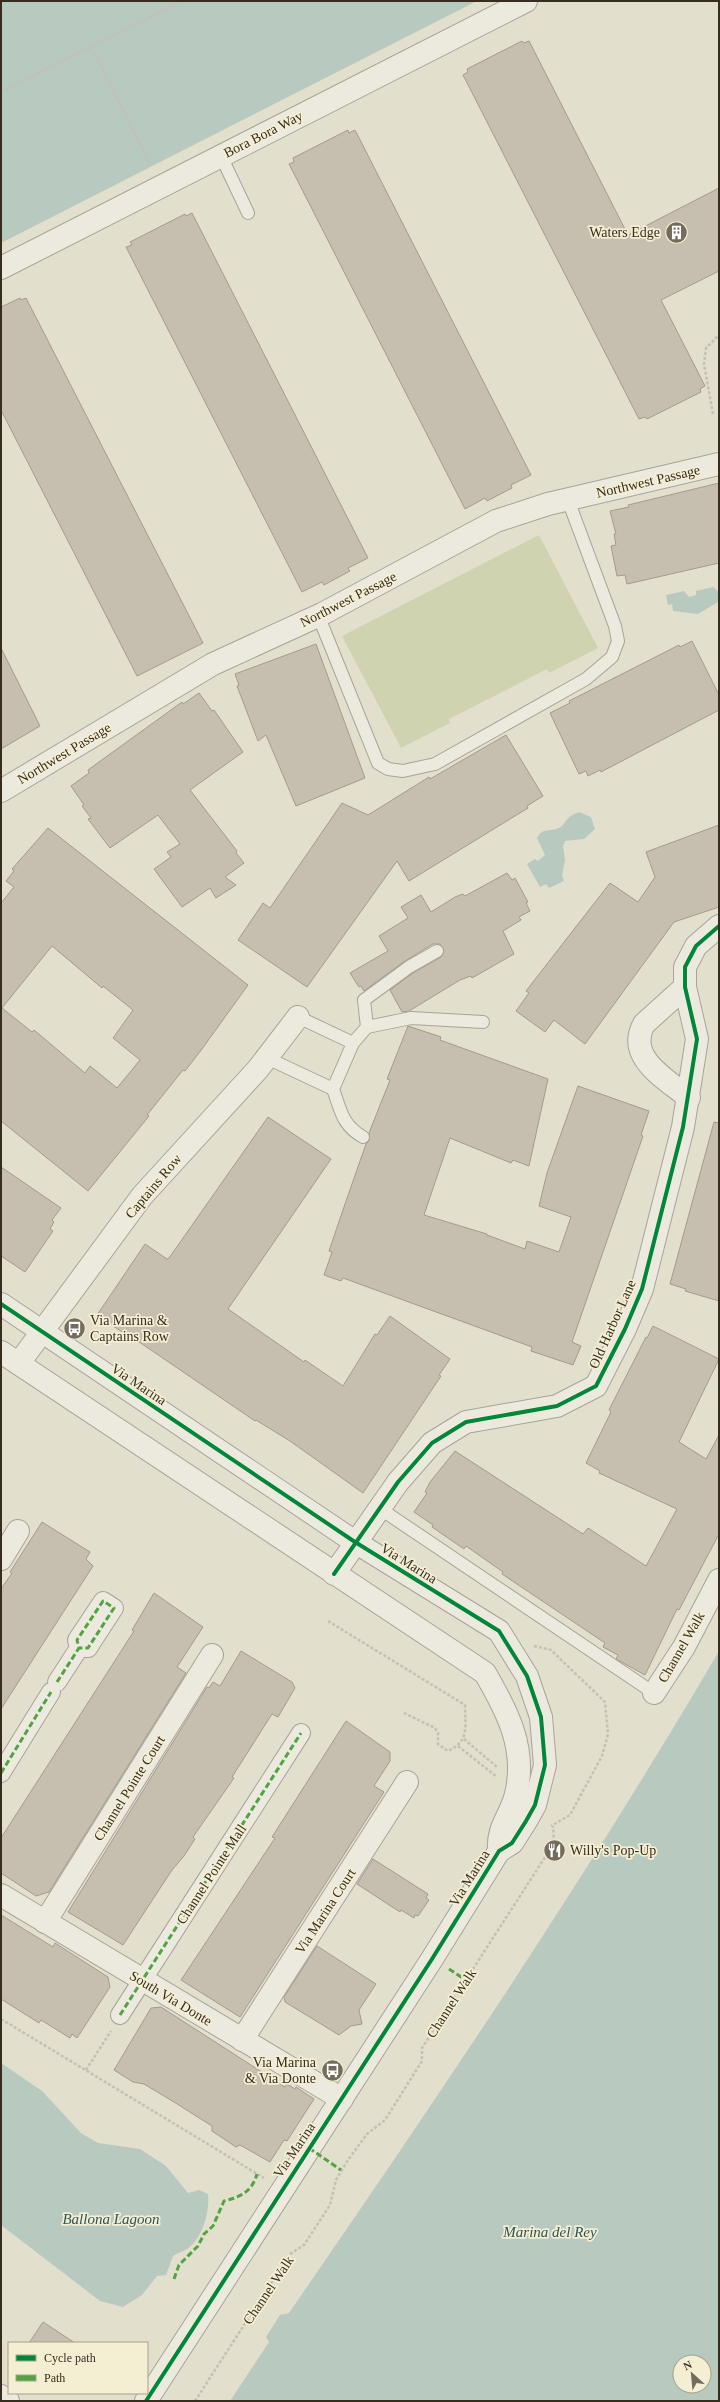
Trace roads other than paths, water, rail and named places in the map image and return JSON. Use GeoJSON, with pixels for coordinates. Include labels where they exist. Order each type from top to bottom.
{"type":"FeatureCollection","features":[{"type":"Feature","properties":{"kind":"street","name":"Bora Bora Way"},"geometry":{"type":"LineString","coordinates":[[1,268],[526,1]]}},
{"type":"Feature","properties":{"kind":"street","name":"Northwest Passage"},"geometry":{"type":"LineString","coordinates":[[1,791],[213,664],[318,615],[496,521],[568,500],[719,464]]}},
{"type":"Feature","properties":{"kind":"street","name":"Old Harbor Lane"},"geometry":{"type":"LineString","coordinates":[[334,1574],[354,1542],[398,1482],[432,1443],[466,1422],[557,1406],[596,1386],[625,1329],[642,1289],[688,1098],[697,1039],[685,987],[686,967],[696,946],[719,926]]}},
{"type":"Feature","properties":{"kind":"street"},"geometry":{"type":"LineString","coordinates":[[685,987],[644,1024],[640,1031],[639,1041],[646,1061],[655,1073],[688,1098]]}},
{"type":"Feature","properties":{"kind":"street","name":"Captains Row"},"geometry":{"type":"LineString","coordinates":[[10,1357],[42,1331],[142,1196],[267,1058],[298,1017]]}},
{"type":"Feature","properties":{"kind":"street","name":"Via Marina"},"geometry":{"type":"LineString","coordinates":[[1,1304],[354,1542],[499,1632],[527,1676],[541,1717],[545,1765],[535,1805],[526,1821],[512,1843],[499,1851],[342,2099],[281,2189],[146,2401]]}},
{"type":"Feature","properties":{"kind":"street","name":"Via Marina"},"geometry":{"type":"LineString","coordinates":[[10,1357],[334,1574],[485,1673],[503,1703],[520,1752],[516,1794],[498,1837],[499,1851]]}},
{"type":"Feature","properties":{"kind":"street"},"geometry":{"type":"LineString","coordinates":[[1,1559],[18,1532]]}},
{"type":"Feature","properties":{"kind":"street","name":"Channel Walk"},"geometry":{"type":"LineString","coordinates":[[654,1693],[684,1647],[719,1580]]}},
{"type":"Feature","properties":{"kind":"street"},"geometry":{"type":"LineString","coordinates":[[1,1773],[79,1648]]}},
{"type":"Feature","properties":{"kind":"street","name":"Channel Pointe Court"},"geometry":{"type":"LineString","coordinates":[[45,1922],[212,1655]]}},
{"type":"Feature","properties":{"kind":"street","name":"Channel Pointe Mall"},"geometry":{"type":"LineString","coordinates":[[120,2015],[301,1732]]}},
{"type":"Feature","properties":{"kind":"street","name":"Via Marina Court"},"geometry":{"type":"LineString","coordinates":[[242,2040],[407,1782]]}},
{"type":"Feature","properties":{"kind":"street","name":"South Via Donte"},"geometry":{"type":"LineString","coordinates":[[1,1895],[142,1981],[342,2099]]}},
{"type":"Feature","properties":{"kind":"street"},"geometry":{"type":"LineString","coordinates":[[1,2396],[8,2401]]}},
{"type":"Feature","properties":{"kind":"lane"},"geometry":{"type":"LineString","coordinates":[[221,156],[248,213]]}},
{"type":"Feature","properties":{"kind":"lane"},"geometry":{"type":"LineString","coordinates":[[318,615],[378,763],[388,769],[403,771],[435,764],[586,679],[612,657],[618,641],[615,626],[568,500]]}},
{"type":"Feature","properties":{"kind":"lane"},"geometry":{"type":"LineString","coordinates":[[367,1028],[364,1000],[409,967],[437,952]]}},
{"type":"Feature","properties":{"kind":"lane"},"geometry":{"type":"LineString","coordinates":[[298,1017],[353,1043]]}},
{"type":"Feature","properties":{"kind":"lane"},"geometry":{"type":"LineString","coordinates":[[363,1137],[352,1131],[345,1123],[333,1089],[353,1043],[367,1028],[411,1018],[483,1022]]}},
{"type":"Feature","properties":{"kind":"lane"},"geometry":{"type":"LineString","coordinates":[[267,1058],[333,1089]]}},
{"type":"Feature","properties":{"kind":"lane"},"geometry":{"type":"LineString","coordinates":[[379,1508],[654,1693]]}},
{"type":"Feature","properties":{"kind":"water"},"geometry":{"type":"Polygon","coordinates":[[[1,1],[477,1],[1,243],[1,1]]]}},
{"type":"Feature","properties":{"kind":"water"},"geometry":{"type":"Polygon","coordinates":[[[713,587],[719,592],[718,602],[698,614],[673,611],[672,604],[668,605],[666,595],[684,591],[689,597],[696,595],[696,591],[713,587]]]}},
{"type":"Feature","properties":{"kind":"water"},"geometry":{"type":"Polygon","coordinates":[[[579,812],[591,817],[595,829],[584,839],[565,841],[563,846],[565,860],[562,875],[564,881],[549,888],[546,884],[540,887],[527,864],[535,859],[538,861],[545,855],[537,838],[539,834],[559,828],[567,819],[579,812]]]}},
{"type":"Feature","properties":{"kind":"water","name":"Marina del Rey"},"geometry":{"type":"Polygon","coordinates":[[[719,1651],[719,2401],[230,2401],[269,2342],[266,2337],[280,2315],[289,2313],[400,2150],[510,1986],[617,1820],[719,1651]]]}},
{"type":"Feature","properties":{"kind":"water","name":"Ballona Lagoon"},"geometry":{"type":"Polygon","coordinates":[[[1,2063],[42,2091],[81,2133],[98,2143],[140,2149],[166,2166],[188,2193],[199,2190],[208,2194],[208,2209],[204,2224],[197,2239],[187,2249],[173,2256],[166,2275],[157,2276],[142,2295],[123,2307],[100,2301],[1,2225],[1,2063]]]}},
{"type":"Feature","properties":{"kind":"place","name":"Waters Edge"},"geometry":{"type":"Point","coordinates":[676,232]}},
{"type":"Feature","properties":{"kind":"place","name":"Via Marina & Captains Row"},"geometry":{"type":"Point","coordinates":[74,1328]}},
{"type":"Feature","properties":{"kind":"place","name":"Willy's Pop-Up"},"geometry":{"type":"Point","coordinates":[554,1850]}},
{"type":"Feature","properties":{"kind":"place","name":"Via Marina & Via Donte"},"geometry":{"type":"Point","coordinates":[332,2070]}}]}
